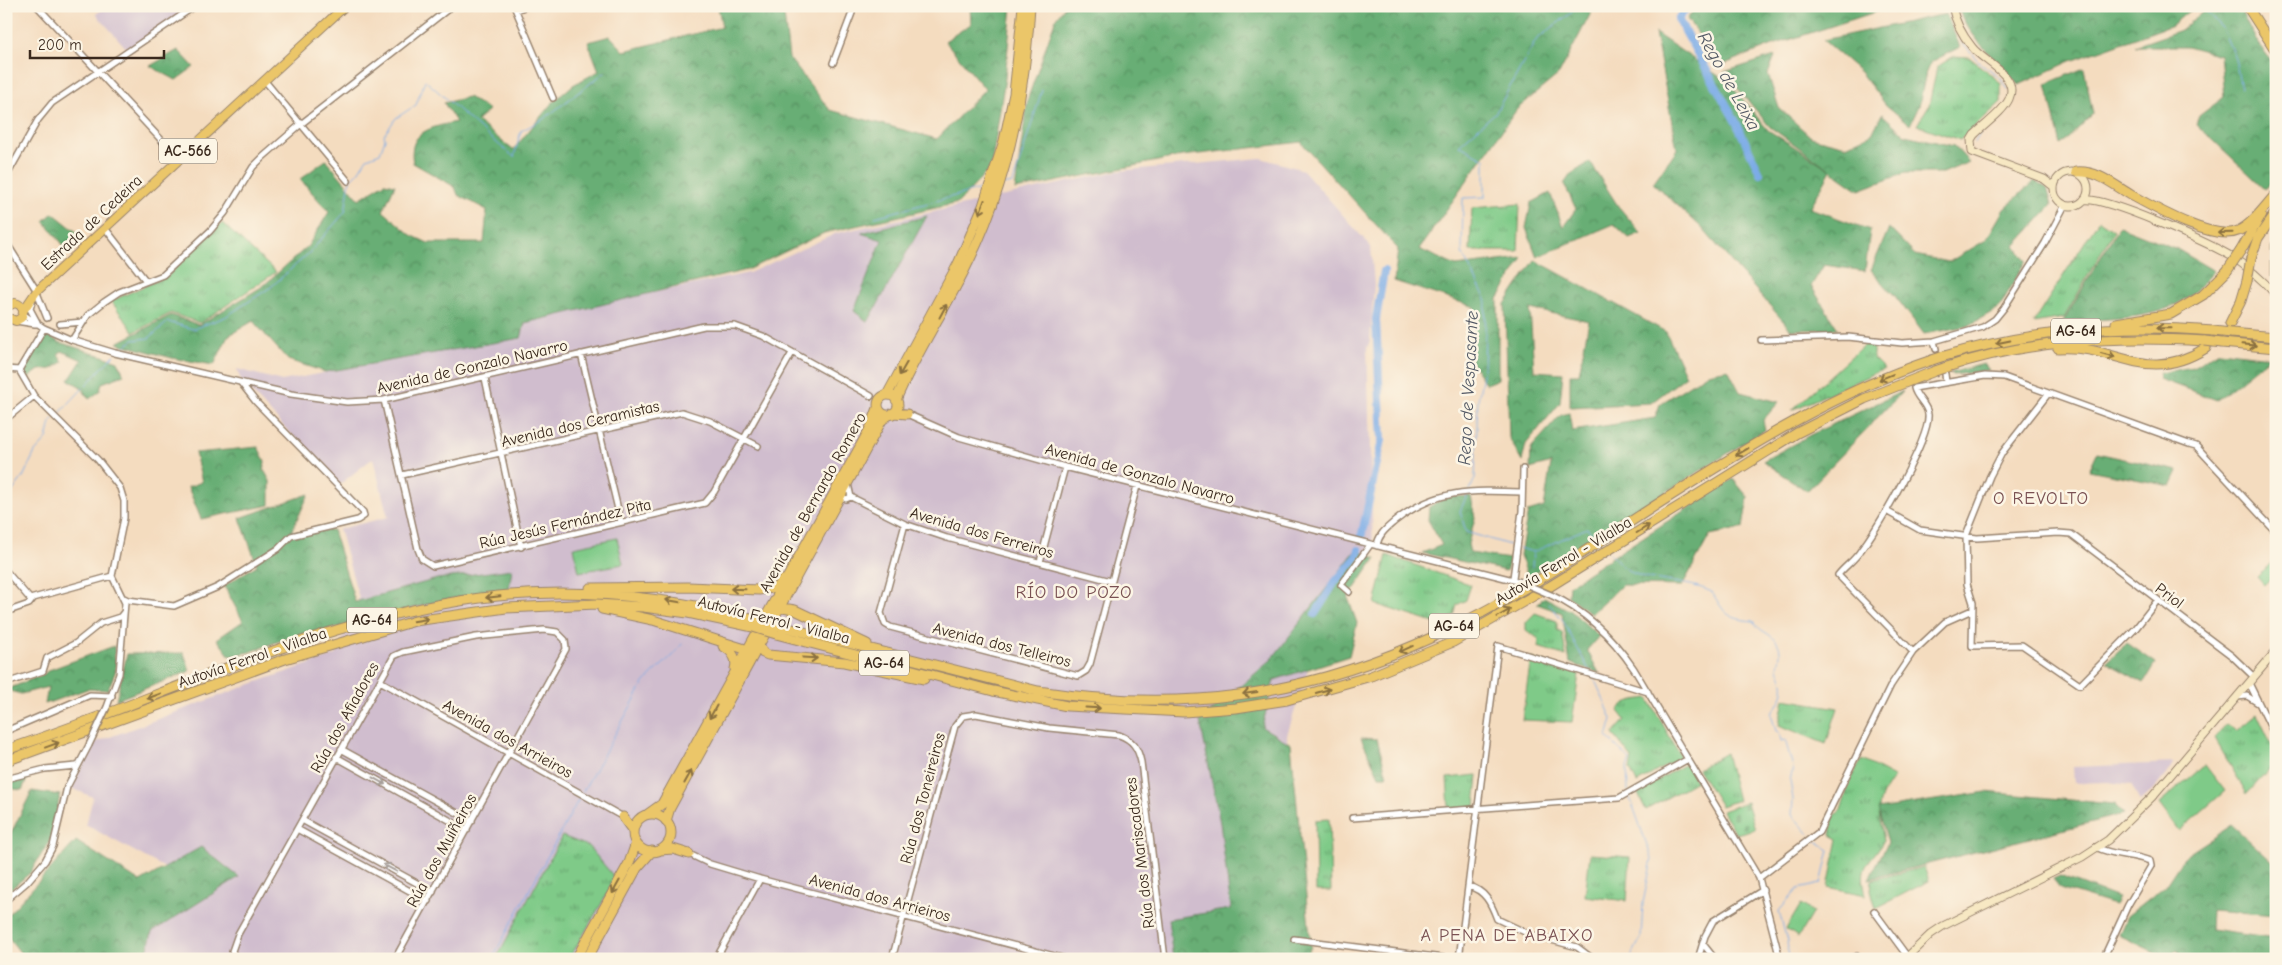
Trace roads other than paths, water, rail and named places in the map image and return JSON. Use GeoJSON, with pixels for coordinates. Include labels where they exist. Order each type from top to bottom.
{"type":"FeatureCollection","features":[{"type":"Feature","properties":{"kind":"highway","name":"Avenida de Bernardo Romero"},"geometry":{"type":"LineString","coordinates":[[843,495],[871,426],[879,400],[958,264],[983,206],[1004,141],[1014,94],[1023,6]]}},
{"type":"Feature","properties":{"kind":"highway","name":"Avenida de Bernardo Romero"},"geometry":{"type":"LineString","coordinates":[[644,816],[662,804],[731,688],[748,649],[776,607],[843,495],[882,420],[894,409],[966,268],[991,208],[1010,147],[1021,96],[1028,49],[1030,6]]}},
{"type":"Feature","properties":{"kind":"highway"},"geometry":{"type":"LineString","coordinates":[[2247,6],[2276,51]]}},
{"type":"Feature","properties":{"kind":"highway"},"geometry":{"type":"LineString","coordinates":[[2076,172],[2096,174],[2153,206],[2218,233],[2236,232],[2244,228],[2276,194]]}},
{"type":"Feature","properties":{"kind":"highway"},"geometry":{"type":"LineString","coordinates":[[2076,330],[2171,314],[2203,295],[2227,271],[2276,194]]}},
{"type":"Feature","properties":{"kind":"highway"},"geometry":{"type":"LineString","coordinates":[[2230,323],[2241,301],[2251,258],[2258,238],[2276,212]]}},
{"type":"Feature","properties":{"kind":"highway"},"geometry":{"type":"LineString","coordinates":[[2276,245],[2276,277]]}},
{"type":"Feature","properties":{"kind":"highway","name":"Autovía Ferrol - Vilalba"},"geometry":{"type":"LineString","coordinates":[[6,762],[285,659],[351,639],[415,621],[506,608],[552,605],[643,606],[688,613],[757,636],[778,630],[1038,691],[1129,701],[1191,700],[1250,694],[1299,685],[1345,672],[1391,655],[1481,612],[1788,424],[1858,388],[1936,356],[2037,334],[2076,330],[2136,327],[2276,337]]}},
{"type":"Feature","properties":{"kind":"highway","name":"Autovía Ferrol - Vilalba"},"geometry":{"type":"LineString","coordinates":[[778,630],[993,692],[1067,706],[1184,712],[1261,704],[1321,692],[1371,676],[1420,657],[1469,633],[1549,587],[1811,425],[1872,396],[1965,361],[2025,348],[2100,338],[2134,337],[2276,348]]}},
{"type":"Feature","properties":{"kind":"highway"},"geometry":{"type":"LineString","coordinates":[[2025,348],[2090,350],[2132,362],[2154,364],[2188,359],[2205,344]]}},
{"type":"Feature","properties":{"kind":"highway"},"geometry":{"type":"LineString","coordinates":[[879,400],[884,414],[894,409]]}},
{"type":"Feature","properties":{"kind":"highway"},"geometry":{"type":"LineString","coordinates":[[879,400],[907,414]]}},
{"type":"Feature","properties":{"kind":"highway"},"geometry":{"type":"LineString","coordinates":[[798,568],[792,597],[794,604],[803,613]]}},
{"type":"Feature","properties":{"kind":"highway"},"geometry":{"type":"LineString","coordinates":[[519,594],[574,588],[688,587],[759,590],[777,587],[798,568]]}},
{"type":"Feature","properties":{"kind":"highway"},"geometry":{"type":"LineString","coordinates":[[759,590],[768,593],[776,607],[803,613],[862,642],[922,663]]}},
{"type":"Feature","properties":{"kind":"highway","name":"Autovía Ferrol - Vilalba"},"geometry":{"type":"LineString","coordinates":[[6,750],[234,665],[326,633],[421,608],[480,598],[519,594],[598,594],[656,598],[714,608],[757,636]]}},
{"type":"Feature","properties":{"kind":"highway"},"geometry":{"type":"LineString","coordinates":[[552,605],[615,611],[748,649]]}},
{"type":"Feature","properties":{"kind":"highway"},"geometry":{"type":"LineString","coordinates":[[681,629],[731,651],[736,667],[731,688]]}},
{"type":"Feature","properties":{"kind":"highway","name":"Avenida de Bernardo Romero"},"geometry":{"type":"LineString","coordinates":[[666,821],[670,808],[757,636]]}},
{"type":"Feature","properties":{"kind":"highway"},"geometry":{"type":"LineString","coordinates":[[757,636],[762,653],[778,657],[844,662],[986,694],[1067,706]]}},
{"type":"Feature","properties":{"kind":"highway"},"geometry":{"type":"LineString","coordinates":[[731,688],[751,665],[759,660],[778,657]]}},
{"type":"Feature","properties":{"kind":"highway"},"geometry":{"type":"LineString","coordinates":[[576,959],[630,863],[636,843],[633,831],[624,817],[658,815],[666,821],[670,834],[682,849],[689,854]]}},
{"type":"Feature","properties":{"kind":"highway"},"geometry":{"type":"LineString","coordinates":[[633,831],[644,816]]}},
{"type":"Feature","properties":{"kind":"highway"},"geometry":{"type":"LineString","coordinates":[[587,959],[637,868],[655,851],[667,844],[670,834]]}},
{"type":"Feature","properties":{"kind":"highway"},"geometry":{"type":"LineString","coordinates":[[636,843],[643,849],[655,851],[673,849],[689,854]]}},
{"type":"Feature","properties":{"kind":"main road","name":"Estrada de Cedeira"},"geometry":{"type":"LineString","coordinates":[[34,295],[345,6]]}},
{"type":"Feature","properties":{"kind":"main road"},"geometry":{"type":"LineString","coordinates":[[9,303],[34,295]]}},
{"type":"Feature","properties":{"kind":"main road","name":"AC-566"},"geometry":{"type":"LineString","coordinates":[[10,321],[23,312],[34,295]]}},
{"type":"Feature","properties":{"kind":"main road"},"geometry":{"type":"LineString","coordinates":[[9,303],[20,304],[23,312]]}},
{"type":"Feature","properties":{"kind":"street"},"geometry":{"type":"LineString","coordinates":[[37,6],[179,159]]}},
{"type":"Feature","properties":{"kind":"street"},"geometry":{"type":"LineString","coordinates":[[6,177],[45,111],[61,96],[99,73],[195,6]]}},
{"type":"Feature","properties":{"kind":"street"},"geometry":{"type":"LineString","coordinates":[[72,340],[88,315],[119,292],[163,275],[210,231],[225,213],[253,167],[301,124],[452,6]]}},
{"type":"Feature","properties":{"kind":"street"},"geometry":{"type":"LineString","coordinates":[[527,6],[515,8],[553,98]]}},
{"type":"Feature","properties":{"kind":"street"},"geometry":{"type":"LineString","coordinates":[[833,63],[853,6]]}},
{"type":"Feature","properties":{"kind":"street"},"geometry":{"type":"LineString","coordinates":[[1952,6],[1961,31],[1971,47],[1981,58],[2001,71],[2010,83],[2011,90],[2007,103],[1974,135],[1971,140],[1972,152],[2044,179],[2054,187]]}},
{"type":"Feature","properties":{"kind":"street"},"geometry":{"type":"LineString","coordinates":[[265,80],[348,181]]}},
{"type":"Feature","properties":{"kind":"street"},"geometry":{"type":"LineString","coordinates":[[2044,179],[2076,172],[2085,179],[2088,189],[2103,202]]}},
{"type":"Feature","properties":{"kind":"street"},"geometry":{"type":"LineString","coordinates":[[2059,176],[2054,187],[2056,198],[2065,205],[2075,206],[2084,200],[2088,189]]}},
{"type":"Feature","properties":{"kind":"street"},"geometry":{"type":"LineString","coordinates":[[2084,200],[2103,202],[2197,240],[2229,256],[2256,274],[2276,295]]}},
{"type":"Feature","properties":{"kind":"street"},"geometry":{"type":"LineString","coordinates":[[1761,340],[1848,337],[1902,343],[1934,341],[1983,327],[1994,319],[2044,244],[2065,205]]}},
{"type":"Feature","properties":{"kind":"street"},"geometry":{"type":"LineString","coordinates":[[105,228],[146,281]]}},
{"type":"Feature","properties":{"kind":"street"},"geometry":{"type":"LineString","coordinates":[[6,242],[47,318]]}},
{"type":"Feature","properties":{"kind":"street"},"geometry":{"type":"LineString","coordinates":[[34,295],[30,308],[38,324]]}},
{"type":"Feature","properties":{"kind":"street","name":"Avenida de Gonzalo Navarro"},"geometry":{"type":"LineString","coordinates":[[23,312],[44,328],[72,340],[117,353],[240,382],[329,400],[384,400],[704,326],[720,325],[749,331],[879,400]]}},
{"type":"Feature","properties":{"kind":"street"},"geometry":{"type":"LineString","coordinates":[[10,321],[38,324]]}},
{"type":"Feature","properties":{"kind":"street"},"geometry":{"type":"LineString","coordinates":[[60,324],[83,322]]}},
{"type":"Feature","properties":{"kind":"street"},"geometry":{"type":"LineString","coordinates":[[19,370],[44,328]]}},
{"type":"Feature","properties":{"kind":"street"},"geometry":{"type":"LineString","coordinates":[[1934,341],[1936,356]]}},
{"type":"Feature","properties":{"kind":"street","name":"Rúa Jesús Fernández Pita"},"geometry":{"type":"LineString","coordinates":[[384,400],[418,549],[422,559],[433,566],[705,503],[714,492],[792,353]]}},
{"type":"Feature","properties":{"kind":"street"},"geometry":{"type":"LineString","coordinates":[[581,354],[621,522]]}},
{"type":"Feature","properties":{"kind":"street"},"geometry":{"type":"LineString","coordinates":[[6,369],[19,370]]}},
{"type":"Feature","properties":{"kind":"street"},"geometry":{"type":"LineString","coordinates":[[6,900],[28,882],[45,861],[53,846],[67,787],[112,696],[121,659],[124,612],[124,598],[112,576],[124,518],[124,501],[120,488],[98,460],[34,396],[19,370]]}},
{"type":"Feature","properties":{"kind":"street"},"geometry":{"type":"LineString","coordinates":[[1941,371],[1946,382]]}},
{"type":"Feature","properties":{"kind":"street"},"geometry":{"type":"LineString","coordinates":[[1914,652],[1838,575],[1844,566],[1860,553],[1888,512],[1928,423],[1926,406],[1914,388],[1985,376],[2004,377],[2196,446],[2276,532]]}},
{"type":"Feature","properties":{"kind":"street"},"geometry":{"type":"LineString","coordinates":[[485,378],[521,547]]}},
{"type":"Feature","properties":{"kind":"street"},"geometry":{"type":"LineString","coordinates":[[124,598],[174,606],[218,587],[278,549],[290,536],[358,520],[364,516],[363,512],[256,402],[240,382]]}},
{"type":"Feature","properties":{"kind":"street"},"geometry":{"type":"LineString","coordinates":[[2048,394],[2002,453],[1966,536],[1967,584],[1973,603],[1972,646],[2022,645],[2080,685],[2136,628],[2157,601]]}},
{"type":"Feature","properties":{"kind":"street"},"geometry":{"type":"LineString","coordinates":[[6,420],[34,396]]}},
{"type":"Feature","properties":{"kind":"street","name":"Avenida dos Ceramistas"},"geometry":{"type":"LineString","coordinates":[[402,475],[682,412],[710,421],[758,446]]}},
{"type":"Feature","properties":{"kind":"street","name":"Avenida de Gonzalo Navarro"},"geometry":{"type":"LineString","coordinates":[[907,414],[959,437],[1065,467],[1370,545],[1513,578],[1564,601],[1596,624],[1618,646],[1648,692],[1759,878],[1780,959]]}},
{"type":"Feature","properties":{"kind":"street"},"geometry":{"type":"LineString","coordinates":[[1040,562],[1065,467]]}},
{"type":"Feature","properties":{"kind":"street"},"geometry":{"type":"LineString","coordinates":[[1513,578],[1522,511],[1523,469]]}},
{"type":"Feature","properties":{"kind":"street","name":"Avenida dos Telleiros"},"geometry":{"type":"LineString","coordinates":[[905,524],[881,613],[882,619],[890,627],[1078,676],[1086,671],[1090,664],[1137,486]]}},
{"type":"Feature","properties":{"kind":"street"},"geometry":{"type":"LineString","coordinates":[[1377,546],[1379,536],[1398,518],[1440,495],[1473,490],[1521,492]]}},
{"type":"Feature","properties":{"kind":"street","name":"Avenida dos Ferreiros"},"geometry":{"type":"LineString","coordinates":[[843,495],[905,524],[947,538],[1111,581]]}},
{"type":"Feature","properties":{"kind":"street"},"geometry":{"type":"LineString","coordinates":[[1888,512],[1920,530],[1966,536]]}},
{"type":"Feature","properties":{"kind":"street","name":"Priol"},"geometry":{"type":"LineString","coordinates":[[1966,536],[1977,538],[2058,533],[2071,534],[2232,656],[2250,682]]}},
{"type":"Feature","properties":{"kind":"street"},"geometry":{"type":"LineString","coordinates":[[1349,592],[1341,585],[1370,545]]}},
{"type":"Feature","properties":{"kind":"street"},"geometry":{"type":"LineString","coordinates":[[6,571],[26,597],[33,599],[112,576]]}},
{"type":"Feature","properties":{"kind":"street"},"geometry":{"type":"LineString","coordinates":[[6,612],[29,604],[33,599]]}},
{"type":"Feature","properties":{"kind":"street"},"geometry":{"type":"LineString","coordinates":[[1759,878],[1819,832],[1891,685],[1914,652],[1944,622],[1972,610]]}},
{"type":"Feature","properties":{"kind":"street"},"geometry":{"type":"LineString","coordinates":[[6,684],[43,671],[47,658],[76,643],[101,623],[120,616],[124,612]]}},
{"type":"Feature","properties":{"kind":"street","name":"Rúa dos Afiadores"},"geometry":{"type":"LineString","coordinates":[[234,956],[233,944],[238,934],[394,656],[403,652],[476,637],[544,630],[558,632],[565,640],[566,649],[509,753]]}},
{"type":"Feature","properties":{"kind":"street"},"geometry":{"type":"LineString","coordinates":[[1459,959],[1476,809],[1498,646],[1648,692]]}},
{"type":"Feature","properties":{"kind":"street"},"geometry":{"type":"LineString","coordinates":[[1874,911],[1906,957],[1931,934],[1943,926],[2082,857],[2119,830],[2146,802],[2276,651]]}},
{"type":"Feature","properties":{"kind":"street","name":"Avenida dos Arrieiros"},"geometry":{"type":"LineString","coordinates":[[380,681],[624,817]]}},
{"type":"Feature","properties":{"kind":"street"},"geometry":{"type":"LineString","coordinates":[[2250,682],[2253,698]]}},
{"type":"Feature","properties":{"kind":"street"},"geometry":{"type":"LineString","coordinates":[[2250,682],[2276,738]]}},
{"type":"Feature","properties":{"kind":"street"},"geometry":{"type":"LineString","coordinates":[[6,731],[90,695],[112,696]]}},
{"type":"Feature","properties":{"kind":"street"},"geometry":{"type":"LineString","coordinates":[[2237,698],[2247,696],[2260,704]]}},
{"type":"Feature","properties":{"kind":"street","name":"Rúa dos Toneireiros"},"geometry":{"type":"LineString","coordinates":[[903,915],[953,732],[960,718],[976,714],[1049,728],[1119,735],[1127,738],[1135,745]]}},
{"type":"Feature","properties":{"kind":"street","name":"Rúa dos Mariscadores"},"geometry":{"type":"LineString","coordinates":[[1135,745],[1140,762],[1165,959]]}},
{"type":"Feature","properties":{"kind":"street"},"geometry":{"type":"LineString","coordinates":[[341,749],[472,821]]}},
{"type":"Feature","properties":{"kind":"street","name":"Rúa dos Muiñeiros"},"geometry":{"type":"LineString","coordinates":[[395,959],[509,753]]}},
{"type":"Feature","properties":{"kind":"street"},"geometry":{"type":"LineString","coordinates":[[348,764],[348,758],[351,754]]}},
{"type":"Feature","properties":{"kind":"street"},"geometry":{"type":"LineString","coordinates":[[336,757],[468,830]]}},
{"type":"Feature","properties":{"kind":"street"},"geometry":{"type":"LineString","coordinates":[[1352,818],[1619,798],[1688,759]]}},
{"type":"Feature","properties":{"kind":"street"},"geometry":{"type":"LineString","coordinates":[[6,778],[45,769],[76,766]]}},
{"type":"Feature","properties":{"kind":"street"},"geometry":{"type":"LineString","coordinates":[[455,823],[460,820],[461,815]]}},
{"type":"Feature","properties":{"kind":"street"},"geometry":{"type":"LineString","coordinates":[[302,820],[433,892]]}},
{"type":"Feature","properties":{"kind":"street"},"geometry":{"type":"LineString","coordinates":[[307,834],[308,829],[312,826]]}},
{"type":"Feature","properties":{"kind":"street"},"geometry":{"type":"LineString","coordinates":[[297,829],[428,901]]}},
{"type":"Feature","properties":{"kind":"street"},"geometry":{"type":"LineString","coordinates":[[2096,847],[2108,853],[2140,857],[2150,861],[2151,866],[2128,905],[2103,959]]}},
{"type":"Feature","properties":{"kind":"street","name":"Avenida dos Arrieiros"},"geometry":{"type":"LineString","coordinates":[[689,854],[710,864],[760,879],[903,915],[1046,956],[1066,959]]}},
{"type":"Feature","properties":{"kind":"street"},"geometry":{"type":"LineString","coordinates":[[716,959],[760,879]]}},
{"type":"Feature","properties":{"kind":"street"},"geometry":{"type":"LineString","coordinates":[[414,893],[419,893],[423,886]]}},
{"type":"Feature","properties":{"kind":"street"},"geometry":{"type":"LineString","coordinates":[[1468,886],[1479,889],[1492,904],[1497,918],[1529,934],[1577,947],[1593,959]]}},
{"type":"Feature","properties":{"kind":"street"},"geometry":{"type":"LineString","coordinates":[[1698,959],[1713,921],[1763,890]]}},
{"type":"Feature","properties":{"kind":"street"},"geometry":{"type":"LineString","coordinates":[[892,959],[903,915]]}},
{"type":"Feature","properties":{"kind":"street"},"geometry":{"type":"LineString","coordinates":[[1294,939],[1451,959]]}},
{"type":"Feature","properties":{"kind":"street"},"geometry":{"type":"LineString","coordinates":[[1703,944],[1715,959]]}},
{"type":"Feature","properties":{"kind":"waterway","name":"Rego de Vespasante"},"geometry":{"type":"LineString","coordinates":[[1470,490],[1475,478],[1478,400],[1484,369],[1486,299],[1462,253],[1463,198],[1485,197],[1485,159],[1459,145],[1496,112],[1536,40],[1580,6]]}},
{"type":"Feature","properties":{"kind":"waterway","name":"Rego de Leixa"},"geometry":{"type":"LineString","coordinates":[[1688,6],[1678,19],[1736,122],[1760,173]]}},
{"type":"Feature","properties":{"kind":"waterway"},"geometry":{"type":"LineString","coordinates":[[2201,6],[2222,28],[2235,58],[2241,88]]}},
{"type":"Feature","properties":{"kind":"waterway"},"geometry":{"type":"LineString","coordinates":[[1962,42],[1979,62],[2000,77],[2008,89]]}},
{"type":"Feature","properties":{"kind":"waterway"},"geometry":{"type":"LineString","coordinates":[[119,351],[133,340],[149,338],[168,322],[193,329],[225,317],[271,287],[309,253],[345,212],[350,180],[367,158],[380,153],[385,139],[384,135],[396,118],[416,105],[425,80],[514,157],[521,131],[545,118],[605,72]]}},
{"type":"Feature","properties":{"kind":"waterway"},"geometry":{"type":"LineString","coordinates":[[1002,185],[1013,183],[1042,90]]}},
{"type":"Feature","properties":{"kind":"waterway"},"geometry":{"type":"LineString","coordinates":[[1974,143],[1980,134]]}},
{"type":"Feature","properties":{"kind":"waterway"},"geometry":{"type":"LineString","coordinates":[[875,217],[985,188]]}},
{"type":"Feature","properties":{"kind":"waterway"},"geometry":{"type":"LineString","coordinates":[[1361,538],[1382,440],[1376,319],[1384,271]]}},
{"type":"Feature","properties":{"kind":"waterway"},"geometry":{"type":"LineString","coordinates":[[57,416],[114,355]]}},
{"type":"Feature","properties":{"kind":"waterway"},"geometry":{"type":"LineString","coordinates":[[6,500],[23,477],[35,452],[47,439],[51,422],[54,419]]}},
{"type":"Feature","properties":{"kind":"waterway","name":"Rego de Vespasante"},"geometry":{"type":"LineString","coordinates":[[1468,493],[1460,511],[1466,532],[1516,547]]}},
{"type":"Feature","properties":{"kind":"waterway"},"geometry":{"type":"LineString","coordinates":[[1533,552],[1587,528],[1597,539]]}},
{"type":"Feature","properties":{"kind":"waterway","name":"Rego de Vespasante"},"geometry":{"type":"LineString","coordinates":[[1519,548],[1533,552],[1532,567]]}},
{"type":"Feature","properties":{"kind":"waterway"},"geometry":{"type":"LineString","coordinates":[[1315,614],[1335,582],[1357,557],[1359,550]]}},
{"type":"Feature","properties":{"kind":"waterway"},"geometry":{"type":"LineString","coordinates":[[1610,553],[1633,573],[1692,585],[1712,592],[1720,606],[1728,614],[1738,619],[1754,621],[1759,628],[1776,641],[1780,651],[1778,669],[1783,691],[1771,714],[1781,741],[1785,740],[1793,767],[1790,781],[1793,799],[1792,815],[1811,836]]}},
{"type":"Feature","properties":{"kind":"waterway","name":"Rego de Vespasante"},"geometry":{"type":"LineString","coordinates":[[1548,603],[1562,619],[1590,672]]}},
{"type":"Feature","properties":{"kind":"waterway"},"geometry":{"type":"LineString","coordinates":[[583,791],[644,683],[682,644]]}},
{"type":"Feature","properties":{"kind":"waterway","name":"Rego de Vespasante"},"geometry":{"type":"LineString","coordinates":[[1594,678],[1612,719],[1607,737],[1630,760],[1627,767],[1628,791]]}},
{"type":"Feature","properties":{"kind":"waterway"},"geometry":{"type":"LineString","coordinates":[[492,959],[581,795]]}},
{"type":"Feature","properties":{"kind":"waterway","name":"Rego de Vespasante"},"geometry":{"type":"LineString","coordinates":[[1629,795],[1652,859],[1643,903],[1641,938],[1630,959]]}},
{"type":"Feature","properties":{"kind":"waterway"},"geometry":{"type":"LineString","coordinates":[[1789,959],[1787,941],[1779,911],[1798,889],[1821,884],[1829,850],[1814,840]]}},
{"type":"Feature","properties":{"kind":"tunnel"},"geometry":{"type":"LineString","coordinates":[[2208,346],[2230,323]]}},
{"type":"Feature","properties":{"kind":"tunnel"},"geometry":{"type":"LineString","coordinates":[[1936,349],[1944,371]]}},
{"type":"Feature","properties":{"kind":"district","name":"O REVOLTO"},"geometry":{"type":"Point","coordinates":[2041,498]}},
{"type":"Feature","properties":{"kind":"district","name":"RÍO DO POZO"},"geometry":{"type":"Point","coordinates":[1074,592]}},
{"type":"Feature","properties":{"kind":"district","name":"A PENA DE ABAIXO"},"geometry":{"type":"Point","coordinates":[1507,935]}}]}
